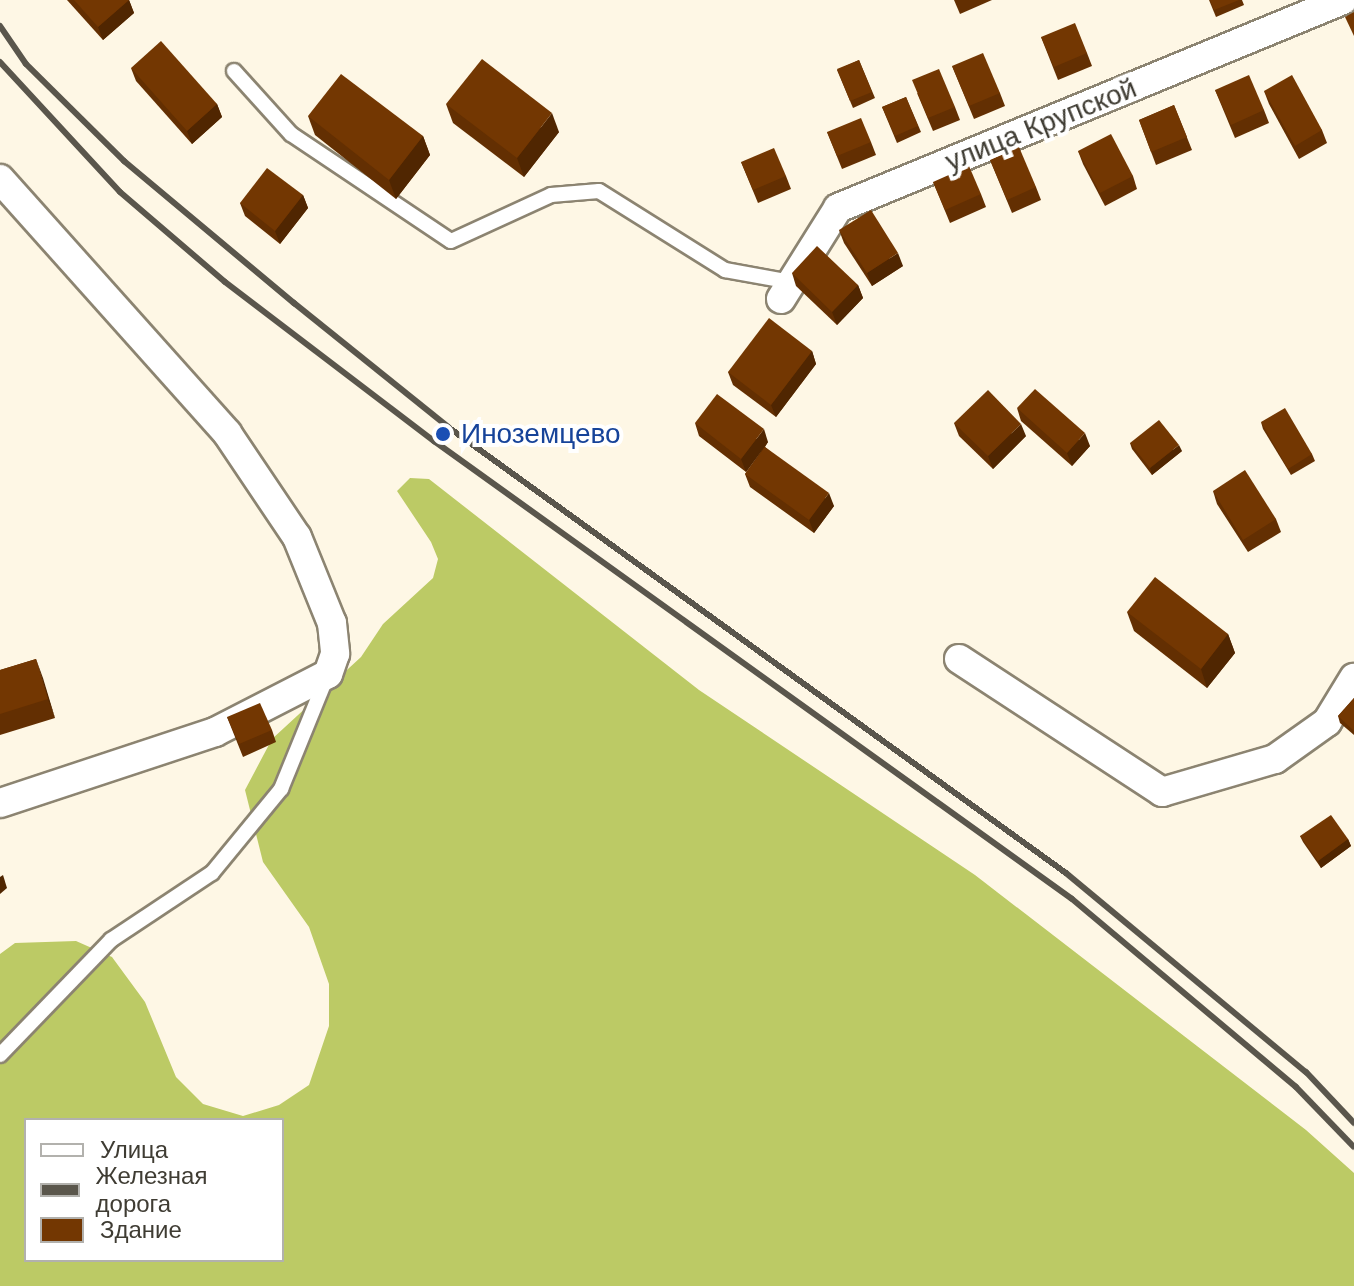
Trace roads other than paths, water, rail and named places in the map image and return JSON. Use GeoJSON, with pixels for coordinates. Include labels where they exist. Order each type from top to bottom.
{"type":"FeatureCollection","features":[{"type":"Feature","properties":{"kind":"street","name":"улица Крупской"},"geometry":{"type":"LineString","coordinates":[[786,290],[838,208],[1343,0]]}},
{"type":"Feature","properties":{"kind":"street"},"geometry":{"type":"LineString","coordinates":[[0,179],[227,433],[297,537],[332,623],[335,654],[328,674],[215,732],[0,803]]}},
{"type":"Feature","properties":{"kind":"street"},"geometry":{"type":"LineString","coordinates":[[959,659],[1162,792],[1275,759],[1327,722],[1354,678]]}},
{"type":"Feature","properties":{"kind":"lane"},"geometry":{"type":"LineString","coordinates":[[234,71],[291,134],[451,241],[551,195],[599,191],[725,270],[786,290]]}},
{"type":"Feature","properties":{"kind":"lane"},"geometry":{"type":"LineString","coordinates":[[0,1055],[111,940],[212,873],[281,789],[328,674]]}},
{"type":"Feature","properties":{"kind":"railway"},"geometry":{"type":"LineString","coordinates":[[0,26],[26,64],[124,161],[294,303],[448,427],[1066,873],[1306,1072],[1354,1123]]}},
{"type":"Feature","properties":{"kind":"railway"},"geometry":{"type":"LineString","coordinates":[[0,62],[120,192],[225,282],[434,441],[1072,899],[1296,1087],[1354,1147]]}},
{"type":"Feature","properties":{"kind":"place","name":"Иноземцево"},"geometry":{"type":"Point","coordinates":[443,434]}}]}
